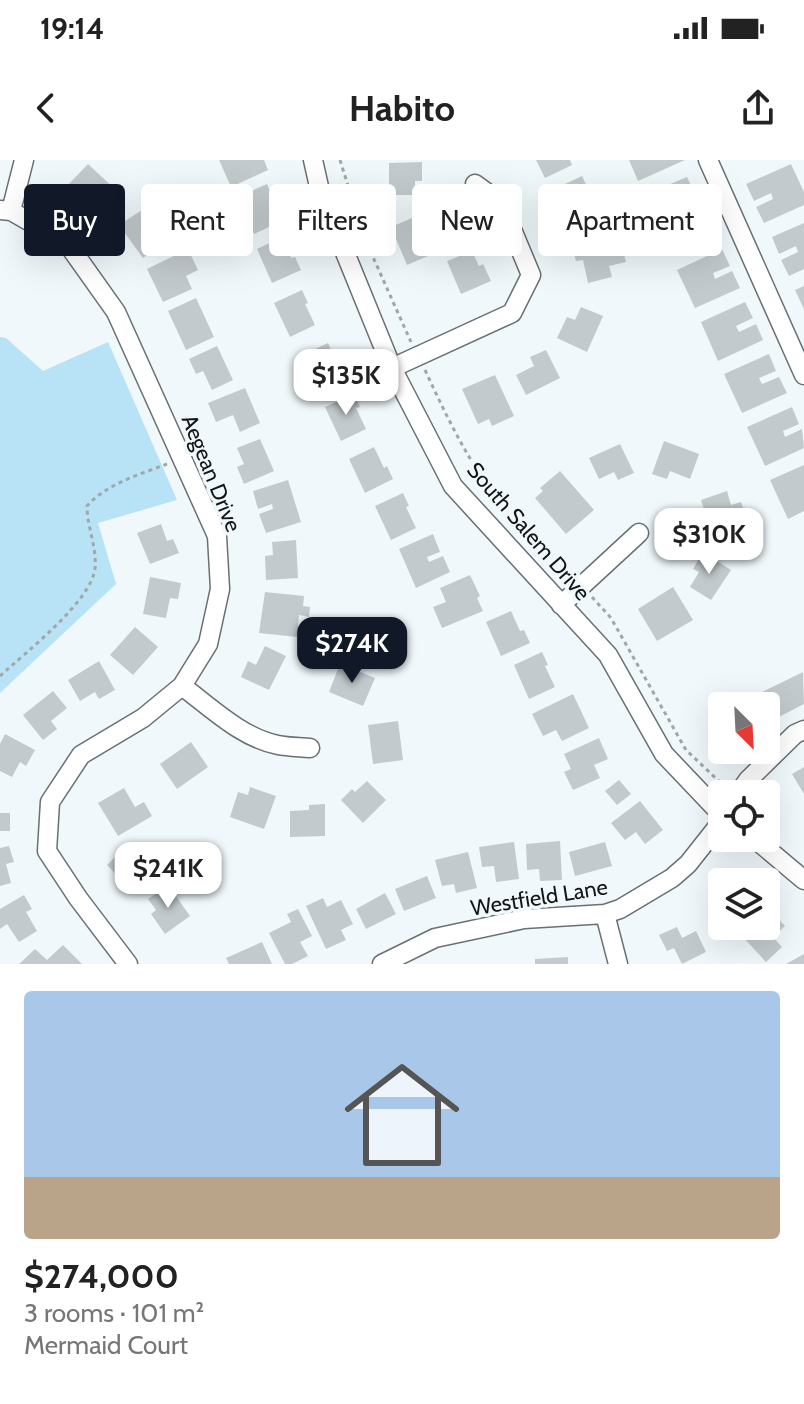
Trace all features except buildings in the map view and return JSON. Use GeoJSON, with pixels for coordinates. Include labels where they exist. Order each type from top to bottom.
{"type":"FeatureCollection","features":[{"type":"Feature","properties":{"kind":"street"},"geometry":{"type":"LineString","coordinates":[[5,210],[24,160]]}},
{"type":"Feature","properties":{"kind":"street","name":"South Salem Drive"},"geometry":{"type":"LineString","coordinates":[[313,160],[320,191],[392,368],[453,486],[608,655],[664,754],[708,800]]}},
{"type":"Feature","properties":{"kind":"street"},"geometry":{"type":"LineString","coordinates":[[708,160],[804,375]]}},
{"type":"Feature","properties":{"kind":"street","name":"Aegean Drive"},"geometry":{"type":"LineString","coordinates":[[5,210],[67,243],[116,312],[217,536],[220,589],[208,644],[182,686],[143,718],[81,755],[50,802],[47,851],[128,964]]}},
{"type":"Feature","properties":{"kind":"street"},"geometry":{"type":"LineString","coordinates":[[392,368],[512,313],[531,275],[522,253]]}},
{"type":"Feature","properties":{"kind":"street"},"geometry":{"type":"LineString","coordinates":[[561,605],[639,533]]}},
{"type":"Feature","properties":{"kind":"street"},"geometry":{"type":"LineString","coordinates":[[182,686],[230,722],[257,737],[276,745],[310,748]]}},
{"type":"Feature","properties":{"kind":"street"},"geometry":{"type":"LineString","coordinates":[[748,780],[804,730]]}},
{"type":"Feature","properties":{"kind":"street","name":"Westfield Lane"},"geometry":{"type":"LineString","coordinates":[[382,964],[435,938],[524,919],[605,914],[635,902],[672,878],[708,839]]}},
{"type":"Feature","properties":{"kind":"street"},"geometry":{"type":"LineString","coordinates":[[771,852],[804,880]]}},
{"type":"Feature","properties":{"kind":"street"},"geometry":{"type":"LineString","coordinates":[[605,914],[618,964]]}},
{"type":"Feature","properties":{"kind":"path"},"geometry":{"type":"LineString","coordinates":[[340,160],[364,237],[453,432],[480,474],[520,525],[611,618],[686,750],[719,780]]}},
{"type":"Feature","properties":{"kind":"path"},"geometry":{"type":"LineString","coordinates":[[0,676],[50,631],[89,586],[95,559],[87,506],[94,498],[136,476],[182,459]]}},
{"type":"Feature","properties":{"kind":"shaded area"},"geometry":{"type":"Polygon","coordinates":[[[0,337],[6,338],[43,371],[108,342],[177,500],[98,523],[116,584],[0,693],[0,337]]]}}]}
